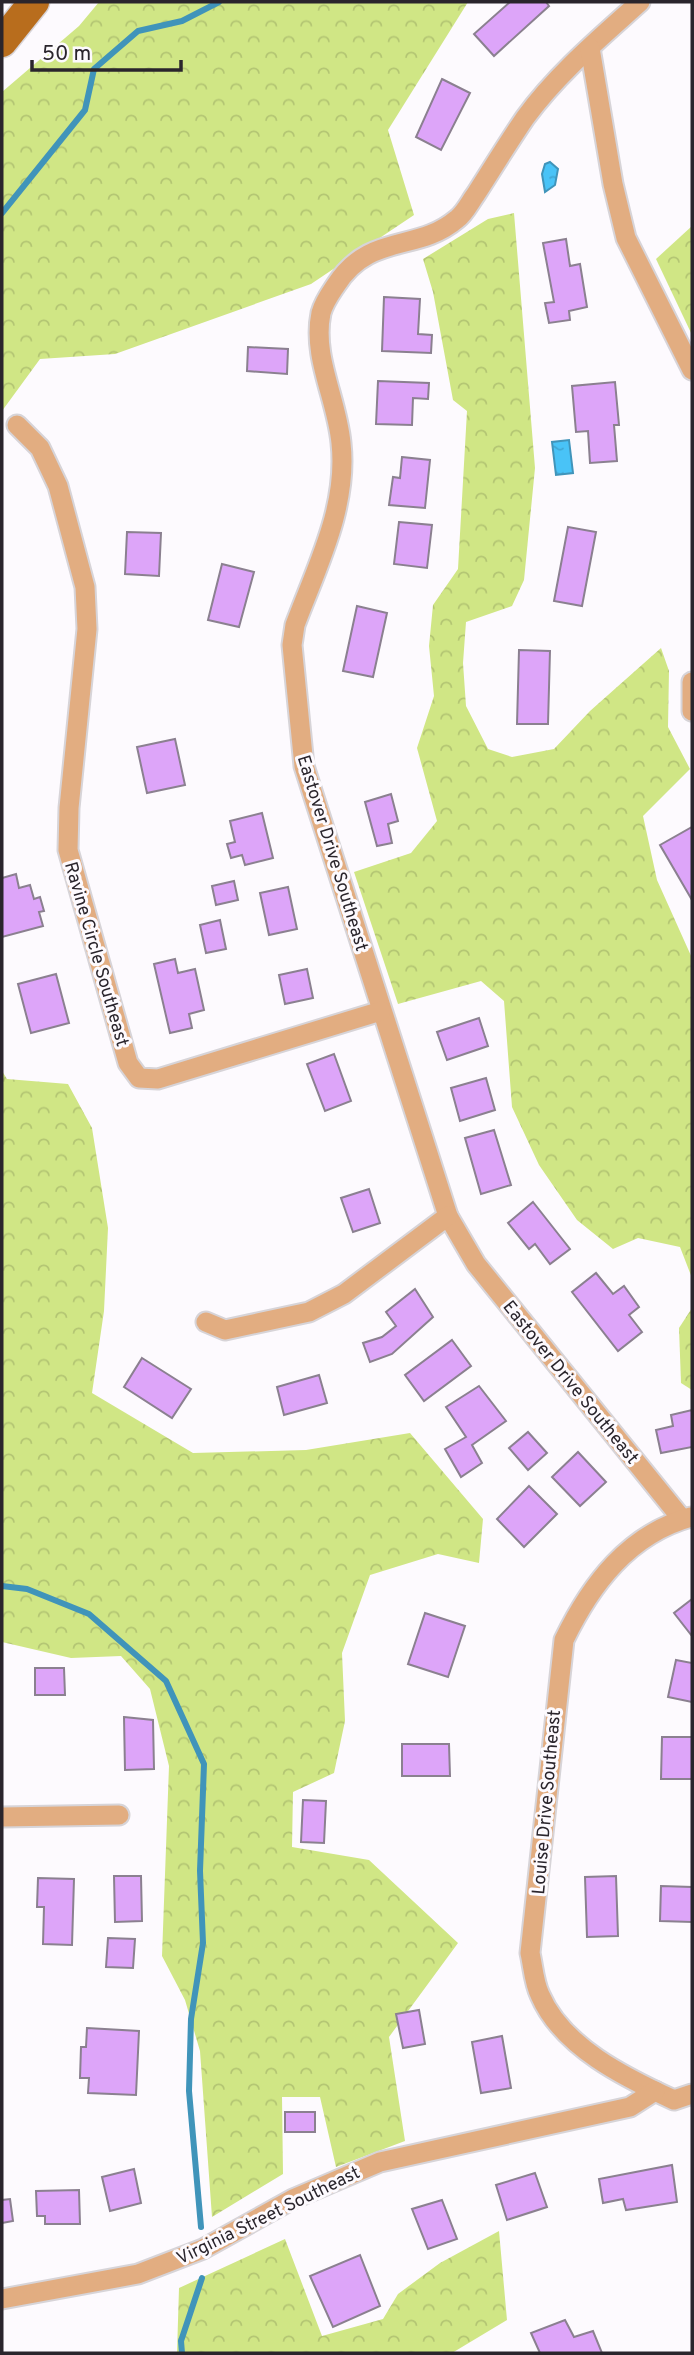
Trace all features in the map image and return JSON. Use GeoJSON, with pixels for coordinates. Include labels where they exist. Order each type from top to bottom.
{"type":"FeatureCollection","features":[{"type":"Feature","properties":{"kind":"main road"},"geometry":{"type":"LineString","coordinates":[[2,43],[34,2]]}},
{"type":"Feature","properties":{"kind":"street","name":"Eastover Drive Southeast"},"geometry":{"type":"LineString","coordinates":[[640,2],[590,48],[526,117],[460,218],[440,232],[372,250],[344,271],[326,299],[321,313],[319,341],[341,445],[341,490],[338,511],[295,625],[292,645],[296,709],[304,766],[448,1216],[476,1265],[687,1518]]}},
{"type":"Feature","properties":{"kind":"street"},"geometry":{"type":"LineString","coordinates":[[590,48],[613,184],[626,238],[692,370]]}},
{"type":"Feature","properties":{"kind":"street","name":"Ravine Circle Southeast"},"geometry":{"type":"LineString","coordinates":[[17,425],[40,448],[58,486],[85,587],[87,629],[69,808],[68,850],[128,1063],[139,1077],[158,1079],[381,1011]]}},
{"type":"Feature","properties":{"kind":"street"},"geometry":{"type":"LineString","coordinates":[[692,682],[692,711]]}},
{"type":"Feature","properties":{"kind":"street"},"geometry":{"type":"LineString","coordinates":[[206,1322],[225,1330],[309,1312],[344,1294],[448,1216]]}},
{"type":"Feature","properties":{"kind":"street","name":"Louise Drive Southeast"},"geometry":{"type":"LineString","coordinates":[[655,2091],[581,2046],[555,2020],[539,1995],[530,1953],[564,1640],[576,1616],[626,1551],[643,1536],[665,1524],[687,1518]]}},
{"type":"Feature","properties":{"kind":"street"},"geometry":{"type":"LineString","coordinates":[[2,1817],[119,1815]]}},
{"type":"Feature","properties":{"kind":"street"},"geometry":{"type":"LineString","coordinates":[[655,2091],[683,2097],[692,2109]]}},
{"type":"Feature","properties":{"kind":"street","name":"Virginia Street Southeast"},"geometry":{"type":"LineString","coordinates":[[2,2299],[138,2274],[203,2249],[293,2199],[380,2162],[630,2107],[655,2091]]}},
{"type":"Feature","properties":{"kind":"green space"},"geometry":{"type":"Polygon","coordinates":[[[99,2],[468,2],[388,130],[414,215],[311,284],[115,354],[40,359],[2,411],[2,92],[79,26],[99,2]]]}},
{"type":"Feature","properties":{"kind":"green space"},"geometry":{"type":"Polygon","coordinates":[[[514,213],[535,468],[524,580],[512,606],[466,622],[463,663],[466,706],[488,749],[512,757],[554,749],[590,711],[661,648],[669,671],[668,727],[690,769],[643,816],[657,880],[692,958],[692,1278],[680,1247],[638,1238],[613,1249],[577,1220],[539,1165],[512,1107],[504,1001],[481,981],[398,1004],[354,872],[411,853],[437,821],[417,748],[434,696],[429,646],[433,605],[458,569],[467,411],[453,400],[433,292],[423,259],[488,219],[514,213]]]}},
{"type":"Feature","properties":{"kind":"green space"},"geometry":{"type":"Polygon","coordinates":[[[692,226],[692,335],[656,259],[692,226]]]}},
{"type":"Feature","properties":{"kind":"green space"},"geometry":{"type":"Polygon","coordinates":[[[2,1071],[7,1079],[68,1084],[92,1128],[108,1228],[104,1311],[92,1393],[193,1453],[306,1450],[410,1433],[483,1519],[479,1563],[438,1554],[370,1575],[342,1653],[345,1721],[334,1773],[293,1792],[292,1847],[369,1860],[458,1943],[389,2037],[405,2141],[336,2167],[320,2097],[282,2097],[283,2174],[212,2217],[200,2051],[185,2000],[162,1956],[169,1766],[150,1689],[121,1656],[71,1658],[2,1642],[2,1071]]]}},
{"type":"Feature","properties":{"kind":"green space"},"geometry":{"type":"Polygon","coordinates":[[[692,1308],[692,1390],[681,1383],[679,1328],[692,1308]]]}},
{"type":"Feature","properties":{"kind":"green space"},"geometry":{"type":"Polygon","coordinates":[[[499,2231],[507,2320],[452,2353],[177,2353],[179,2288],[285,2239],[322,2336],[383,2319],[398,2294],[440,2263],[499,2231]]]}},
{"type":"Feature","properties":{"kind":"water"},"geometry":{"type":"Polygon","coordinates":[[[550,162],[558,169],[555,185],[545,192],[542,174],[545,164],[550,162]]]}},
{"type":"Feature","properties":{"kind":"water"},"geometry":{"type":"Polygon","coordinates":[[[569,440],[573,473],[556,475],[552,442],[569,440]]]}},
{"type":"Feature","properties":{"kind":"building"},"geometry":{"type":"Polygon","coordinates":[[[510,2],[546,2],[549,6],[494,56],[474,34],[510,2]]]}},
{"type":"Feature","properties":{"kind":"building"},"geometry":{"type":"Polygon","coordinates":[[[442,79],[470,93],[441,150],[416,137],[442,79]]]}},
{"type":"Feature","properties":{"kind":"building"},"geometry":{"type":"Polygon","coordinates":[[[566,239],[570,266],[580,264],[587,307],[569,311],[570,320],[549,323],[545,303],[554,302],[543,243],[566,239]]]}},
{"type":"Feature","properties":{"kind":"building"},"geometry":{"type":"Polygon","coordinates":[[[384,297],[420,299],[418,334],[432,335],[431,353],[382,351],[384,297]]]}},
{"type":"Feature","properties":{"kind":"building"},"geometry":{"type":"Polygon","coordinates":[[[248,347],[288,349],[287,374],[247,371],[248,347]]]}},
{"type":"Feature","properties":{"kind":"building"},"geometry":{"type":"Polygon","coordinates":[[[378,381],[429,383],[428,399],[413,398],[412,425],[376,424],[378,381]]]}},
{"type":"Feature","properties":{"kind":"building"},"geometry":{"type":"Polygon","coordinates":[[[615,382],[619,425],[614,425],[617,461],[590,463],[588,431],[576,432],[572,386],[615,382]]]}},
{"type":"Feature","properties":{"kind":"building"},"geometry":{"type":"Polygon","coordinates":[[[402,457],[430,460],[425,508],[389,505],[393,477],[400,478],[402,457]]]}},
{"type":"Feature","properties":{"kind":"building"},"geometry":{"type":"Polygon","coordinates":[[[399,522],[432,525],[427,568],[394,564],[399,522]]]}},
{"type":"Feature","properties":{"kind":"building"},"geometry":{"type":"Polygon","coordinates":[[[568,527],[596,532],[582,606],[554,601],[568,527]]]}},
{"type":"Feature","properties":{"kind":"building"},"geometry":{"type":"Polygon","coordinates":[[[127,532],[161,533],[159,576],[125,574],[127,532]]]}},
{"type":"Feature","properties":{"kind":"building"},"geometry":{"type":"Polygon","coordinates":[[[222,564],[254,572],[239,627],[208,620],[222,564]]]}},
{"type":"Feature","properties":{"kind":"building"},"geometry":{"type":"Polygon","coordinates":[[[357,606],[387,613],[373,677],[343,671],[357,606]]]}},
{"type":"Feature","properties":{"kind":"building"},"geometry":{"type":"Polygon","coordinates":[[[519,650],[550,651],[548,724],[517,724],[519,650]]]}},
{"type":"Feature","properties":{"kind":"building"},"geometry":{"type":"Polygon","coordinates":[[[175,739],[185,785],[147,793],[137,747],[175,739]]]}},
{"type":"Feature","properties":{"kind":"building"},"geometry":{"type":"Polygon","coordinates":[[[391,794],[398,821],[388,824],[392,843],[377,846],[365,802],[391,794]]]}},
{"type":"Feature","properties":{"kind":"building"},"geometry":{"type":"Polygon","coordinates":[[[262,813],[273,858],[245,865],[242,855],[231,858],[227,844],[235,842],[230,821],[262,813]]]}},
{"type":"Feature","properties":{"kind":"building"},"geometry":{"type":"Polygon","coordinates":[[[692,827],[692,900],[660,845],[692,827]]]}},
{"type":"Feature","properties":{"kind":"building"},"geometry":{"type":"Polygon","coordinates":[[[16,874],[19,888],[30,885],[34,899],[40,897],[44,911],[39,912],[43,926],[2,937],[2,878],[16,874]]]}},
{"type":"Feature","properties":{"kind":"building"},"geometry":{"type":"Polygon","coordinates":[[[234,881],[238,900],[216,905],[212,886],[234,881]]]}},
{"type":"Feature","properties":{"kind":"building"},"geometry":{"type":"Polygon","coordinates":[[[288,887],[297,929],[269,935],[260,893],[288,887]]]}},
{"type":"Feature","properties":{"kind":"building"},"geometry":{"type":"Polygon","coordinates":[[[220,920],[226,949],[206,953],[200,925],[220,920]]]}},
{"type":"Feature","properties":{"kind":"building"},"geometry":{"type":"Polygon","coordinates":[[[175,959],[178,973],[195,969],[204,1010],[189,1014],[192,1028],[170,1033],[154,964],[175,959]]]}},
{"type":"Feature","properties":{"kind":"building"},"geometry":{"type":"Polygon","coordinates":[[[307,969],[313,998],[285,1004],[279,975],[307,969]]]}},
{"type":"Feature","properties":{"kind":"building"},"geometry":{"type":"Polygon","coordinates":[[[56,974],[69,1023],[31,1033],[18,984],[56,974]]]}},
{"type":"Feature","properties":{"kind":"building"},"geometry":{"type":"Polygon","coordinates":[[[479,1018],[488,1046],[447,1060],[437,1032],[479,1018]]]}},
{"type":"Feature","properties":{"kind":"building"},"geometry":{"type":"Polygon","coordinates":[[[334,1054],[351,1101],[325,1111],[307,1064],[334,1054]]]}},
{"type":"Feature","properties":{"kind":"building"},"geometry":{"type":"Polygon","coordinates":[[[486,1078],[495,1110],[460,1121],[451,1088],[486,1078]]]}},
{"type":"Feature","properties":{"kind":"building"},"geometry":{"type":"Polygon","coordinates":[[[494,1130],[511,1185],[481,1194],[465,1138],[494,1130]]]}},
{"type":"Feature","properties":{"kind":"building"},"geometry":{"type":"Polygon","coordinates":[[[369,1189],[380,1223],[353,1232],[341,1198],[369,1189]]]}},
{"type":"Feature","properties":{"kind":"building"},"geometry":{"type":"Polygon","coordinates":[[[533,1202],[570,1249],[550,1264],[535,1244],[529,1249],[508,1223],[533,1202]]]}},
{"type":"Feature","properties":{"kind":"building"},"geometry":{"type":"Polygon","coordinates":[[[596,1273],[613,1294],[624,1286],[639,1307],[629,1315],[642,1332],[618,1351],[572,1292],[596,1273]]]}},
{"type":"Feature","properties":{"kind":"building"},"geometry":{"type":"Polygon","coordinates":[[[415,1289],[433,1317],[392,1354],[370,1362],[363,1343],[382,1337],[396,1326],[386,1312],[415,1289]]]}},
{"type":"Feature","properties":{"kind":"building"},"geometry":{"type":"Polygon","coordinates":[[[452,1340],[471,1366],[424,1401],[405,1375],[452,1340]]]}},
{"type":"Feature","properties":{"kind":"building"},"geometry":{"type":"Polygon","coordinates":[[[142,1358],[191,1389],[172,1418],[124,1387],[142,1358]]]}},
{"type":"Feature","properties":{"kind":"building"},"geometry":{"type":"Polygon","coordinates":[[[319,1375],[327,1403],[284,1415],[277,1387],[319,1375]]]}},
{"type":"Feature","properties":{"kind":"building"},"geometry":{"type":"Polygon","coordinates":[[[479,1386],[506,1421],[472,1445],[482,1463],[461,1477],[445,1449],[466,1437],[446,1407],[479,1386]]]}},
{"type":"Feature","properties":{"kind":"building"},"geometry":{"type":"Polygon","coordinates":[[[692,1410],[692,1447],[661,1453],[656,1430],[673,1426],[671,1415],[692,1410]]]}},
{"type":"Feature","properties":{"kind":"building"},"geometry":{"type":"Polygon","coordinates":[[[528,1432],[547,1453],[528,1470],[509,1448],[528,1432]]]}},
{"type":"Feature","properties":{"kind":"building"},"geometry":{"type":"Polygon","coordinates":[[[578,1452],[606,1482],[580,1506],[552,1477],[578,1452]]]}},
{"type":"Feature","properties":{"kind":"building"},"geometry":{"type":"Polygon","coordinates":[[[529,1486],[557,1514],[524,1547],[497,1519],[529,1486]]]}},
{"type":"Feature","properties":{"kind":"building"},"geometry":{"type":"Polygon","coordinates":[[[692,1599],[692,1636],[674,1613],[692,1599]]]}},
{"type":"Feature","properties":{"kind":"building"},"geometry":{"type":"Polygon","coordinates":[[[425,1613],[465,1626],[448,1677],[408,1664],[425,1613]]]}},
{"type":"Feature","properties":{"kind":"building"},"geometry":{"type":"Polygon","coordinates":[[[676,1660],[692,1663],[692,1702],[668,1697],[676,1660]]]}},
{"type":"Feature","properties":{"kind":"building"},"geometry":{"type":"Polygon","coordinates":[[[35,1668],[64,1668],[65,1695],[35,1695],[35,1668]]]}},
{"type":"Feature","properties":{"kind":"building"},"geometry":{"type":"Polygon","coordinates":[[[124,1717],[153,1720],[154,1769],[125,1770],[124,1717]]]}},
{"type":"Feature","properties":{"kind":"building"},"geometry":{"type":"Polygon","coordinates":[[[662,1737],[692,1737],[692,1779],[661,1779],[662,1737]]]}},
{"type":"Feature","properties":{"kind":"building"},"geometry":{"type":"Polygon","coordinates":[[[402,1744],[449,1744],[450,1776],[402,1776],[402,1744]]]}},
{"type":"Feature","properties":{"kind":"building"},"geometry":{"type":"Polygon","coordinates":[[[303,1800],[326,1801],[324,1843],[301,1842],[303,1800]]]}},
{"type":"Feature","properties":{"kind":"building"},"geometry":{"type":"Polygon","coordinates":[[[114,1876],[141,1876],[142,1921],[115,1922],[114,1876]]]}},
{"type":"Feature","properties":{"kind":"building"},"geometry":{"type":"Polygon","coordinates":[[[616,1876],[618,1936],[587,1937],[585,1877],[616,1876]]]}},
{"type":"Feature","properties":{"kind":"building"},"geometry":{"type":"Polygon","coordinates":[[[38,1878],[74,1879],[72,1945],[43,1944],[44,1907],[37,1907],[38,1878]]]}},
{"type":"Feature","properties":{"kind":"building"},"geometry":{"type":"Polygon","coordinates":[[[661,1886],[692,1887],[692,1922],[660,1921],[661,1886]]]}},
{"type":"Feature","properties":{"kind":"building"},"geometry":{"type":"Polygon","coordinates":[[[108,1938],[135,1939],[133,1968],[106,1967],[108,1938]]]}},
{"type":"Feature","properties":{"kind":"building"},"geometry":{"type":"Polygon","coordinates":[[[419,2010],[425,2044],[403,2048],[396,2014],[419,2010]]]}},
{"type":"Feature","properties":{"kind":"building"},"geometry":{"type":"Polygon","coordinates":[[[87,2028],[139,2031],[136,2095],[88,2093],[89,2078],[80,2078],[81,2047],[86,2047],[87,2028]]]}},
{"type":"Feature","properties":{"kind":"building"},"geometry":{"type":"Polygon","coordinates":[[[502,2036],[511,2088],[481,2093],[472,2042],[502,2036]]]}},
{"type":"Feature","properties":{"kind":"building"},"geometry":{"type":"Polygon","coordinates":[[[285,2112],[315,2112],[315,2132],[285,2132],[285,2112]]]}},
{"type":"Feature","properties":{"kind":"building"},"geometry":{"type":"Polygon","coordinates":[[[672,2165],[677,2202],[626,2210],[623,2199],[603,2203],[599,2179],[672,2165]]]}},
{"type":"Feature","properties":{"kind":"building"},"geometry":{"type":"Polygon","coordinates":[[[134,2169],[141,2203],[110,2211],[102,2177],[134,2169]]]}},
{"type":"Feature","properties":{"kind":"building"},"geometry":{"type":"Polygon","coordinates":[[[535,2173],[547,2207],[507,2220],[496,2185],[535,2173]]]}},
{"type":"Feature","properties":{"kind":"building"},"geometry":{"type":"Polygon","coordinates":[[[79,2190],[80,2224],[45,2224],[45,2216],[37,2216],[36,2191],[79,2190]]]}},
{"type":"Feature","properties":{"kind":"building"},"geometry":{"type":"Polygon","coordinates":[[[10,2199],[13,2221],[2,2223],[2,2200],[10,2199]]]}},
{"type":"Feature","properties":{"kind":"building"},"geometry":{"type":"Polygon","coordinates":[[[442,2200],[457,2239],[428,2249],[412,2209],[442,2200]]]}},
{"type":"Feature","properties":{"kind":"building"},"geometry":{"type":"Polygon","coordinates":[[[360,2255],[380,2306],[333,2327],[310,2276],[360,2255]]]}},
{"type":"Feature","properties":{"kind":"building"},"geometry":{"type":"Polygon","coordinates":[[[565,2320],[574,2337],[593,2331],[602,2353],[540,2353],[531,2333],[565,2320]]]}},
{"type":"Feature","properties":{"kind":"waterway"},"geometry":{"type":"LineString","coordinates":[[2,213],[85,110],[94,69],[138,31],[182,21],[219,2]]}},
{"type":"Feature","properties":{"kind":"waterway"},"geometry":{"type":"LineString","coordinates":[[2,1586],[27,1589],[89,1614],[166,1681],[204,1764],[200,1871],[203,1943],[191,2019],[189,2091],[201,2227]]}},
{"type":"Feature","properties":{"kind":"waterway"},"geometry":{"type":"LineString","coordinates":[[182,2353],[181,2341],[202,2278]]}}]}
